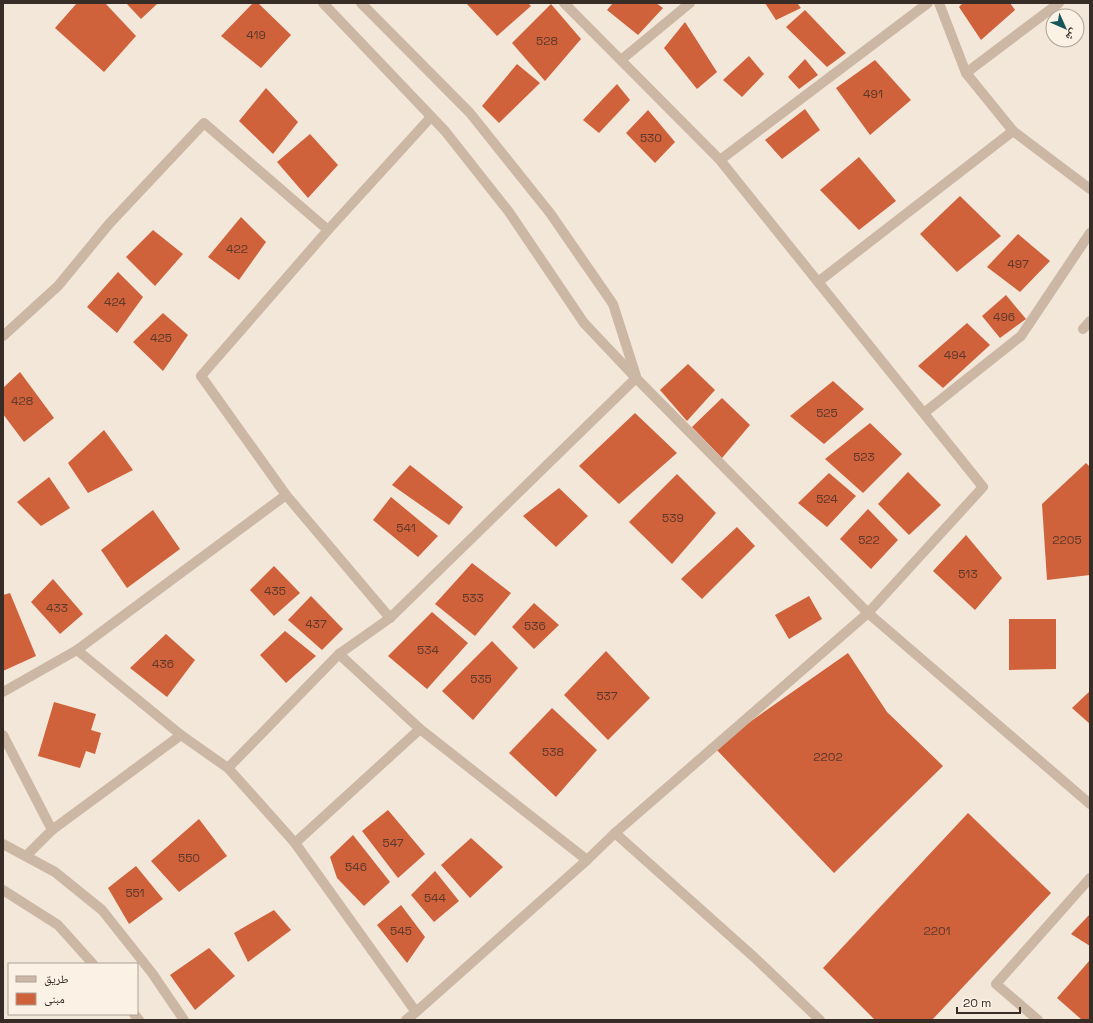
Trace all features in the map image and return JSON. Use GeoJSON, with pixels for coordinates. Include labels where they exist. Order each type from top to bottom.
{"type":"FeatureCollection","features":[{"type":"Feature","properties":{"kind":"street"},"geometry":{"type":"LineString","coordinates":[[323,3],[445,131],[510,212],[584,323],[636,378],[868,613],[1090,804]]}},
{"type":"Feature","properties":{"kind":"street"},"geometry":{"type":"LineString","coordinates":[[361,3],[470,112],[550,213],[613,304],[636,378]]}},
{"type":"Feature","properties":{"kind":"street"},"geometry":{"type":"LineString","coordinates":[[406,1020],[587,860],[615,833],[868,613],[983,487],[720,160],[564,3]]}},
{"type":"Feature","properties":{"kind":"street"},"geometry":{"type":"LineString","coordinates":[[621,60],[690,3]]}},
{"type":"Feature","properties":{"kind":"street"},"geometry":{"type":"LineString","coordinates":[[720,160],[928,3]]}},
{"type":"Feature","properties":{"kind":"street"},"geometry":{"type":"LineString","coordinates":[[939,3],[966,73],[1013,131],[1090,188]]}},
{"type":"Feature","properties":{"kind":"street"},"geometry":{"type":"LineString","coordinates":[[966,73],[1059,3]]}},
{"type":"Feature","properties":{"kind":"street"},"geometry":{"type":"LineString","coordinates":[[390,618],[286,496],[201,376],[328,230],[431,117]]}},
{"type":"Feature","properties":{"kind":"street"},"geometry":{"type":"LineString","coordinates":[[3,336],[58,286],[110,224],[204,123],[328,230]]}},
{"type":"Feature","properties":{"kind":"street"},"geometry":{"type":"LineString","coordinates":[[818,282],[1013,131]]}},
{"type":"Feature","properties":{"kind":"street"},"geometry":{"type":"LineString","coordinates":[[924,413],[1021,336],[1090,233]]}},
{"type":"Feature","properties":{"kind":"street"},"geometry":{"type":"LineString","coordinates":[[1083,329],[1090,321]]}},
{"type":"Feature","properties":{"kind":"street"},"geometry":{"type":"LineString","coordinates":[[228,768],[339,654],[390,618],[636,378]]}},
{"type":"Feature","properties":{"kind":"street"},"geometry":{"type":"LineString","coordinates":[[3,692],[77,650],[286,496]]}},
{"type":"Feature","properties":{"kind":"street"},"geometry":{"type":"LineString","coordinates":[[77,650],[181,735],[228,768],[295,843],[416,1012]]}},
{"type":"Feature","properties":{"kind":"street"},"geometry":{"type":"LineString","coordinates":[[339,654],[420,729],[587,860]]}},
{"type":"Feature","properties":{"kind":"street"},"geometry":{"type":"LineString","coordinates":[[295,843],[420,729]]}},
{"type":"Feature","properties":{"kind":"street"},"geometry":{"type":"LineString","coordinates":[[3,735],[52,830]]}},
{"type":"Feature","properties":{"kind":"street"},"geometry":{"type":"LineString","coordinates":[[26,856],[52,830],[181,735]]}},
{"type":"Feature","properties":{"kind":"street"},"geometry":{"type":"LineString","coordinates":[[615,833],[754,958],[820,1020]]}},
{"type":"Feature","properties":{"kind":"street"},"geometry":{"type":"LineString","coordinates":[[3,844],[55,872],[102,910],[152,973],[184,1020]]}},
{"type":"Feature","properties":{"kind":"street"},"geometry":{"type":"LineString","coordinates":[[1038,1020],[996,984],[1090,878]]}},
{"type":"Feature","properties":{"kind":"street"},"geometry":{"type":"LineString","coordinates":[[3,890],[58,925],[92,963]]}},
{"type":"Feature","properties":{"kind":"building"},"geometry":{"type":"Polygon","coordinates":[[[77,3],[105,3],[136,36],[104,72],[55,28],[77,3]]]}},
{"type":"Feature","properties":{"kind":"building"},"geometry":{"type":"Polygon","coordinates":[[[126,3],[158,3],[141,19],[126,3]]]}},
{"type":"Feature","properties":{"kind":"building"},"geometry":{"type":"Polygon","coordinates":[[[253,3],[258,3],[291,35],[261,68],[221,36],[253,3]]]}},
{"type":"Feature","properties":{"kind":"building"},"geometry":{"type":"Polygon","coordinates":[[[466,3],[528,3],[531,6],[497,36],[466,3]]]}},
{"type":"Feature","properties":{"kind":"building"},"geometry":{"type":"Polygon","coordinates":[[[613,3],[656,3],[663,8],[638,35],[607,10],[613,3]]]}},
{"type":"Feature","properties":{"kind":"building"},"geometry":{"type":"Polygon","coordinates":[[[765,3],[797,3],[801,8],[776,20],[765,3]]]}},
{"type":"Feature","properties":{"kind":"building"},"geometry":{"type":"Polygon","coordinates":[[[963,3],[1010,3],[1015,10],[981,40],[959,7],[963,3]]]}},
{"type":"Feature","properties":{"kind":"building"},"geometry":{"type":"Polygon","coordinates":[[[551,4],[581,39],[545,81],[512,43],[551,4]]]}},
{"type":"Feature","properties":{"kind":"building"},"geometry":{"type":"Polygon","coordinates":[[[805,10],[846,53],[827,67],[786,27],[805,10]]]}},
{"type":"Feature","properties":{"kind":"building"},"geometry":{"type":"Polygon","coordinates":[[[685,22],[717,72],[697,89],[664,48],[685,22]]]}},
{"type":"Feature","properties":{"kind":"building"},"geometry":{"type":"Polygon","coordinates":[[[749,56],[764,74],[742,97],[723,80],[749,56]]]}},
{"type":"Feature","properties":{"kind":"building"},"geometry":{"type":"Polygon","coordinates":[[[805,59],[818,75],[799,89],[788,77],[805,59]]]}},
{"type":"Feature","properties":{"kind":"building"},"geometry":{"type":"Polygon","coordinates":[[[875,60],[911,100],[870,135],[836,88],[875,60]]]}},
{"type":"Feature","properties":{"kind":"building"},"geometry":{"type":"Polygon","coordinates":[[[517,64],[540,83],[499,123],[482,106],[517,64]]]}},
{"type":"Feature","properties":{"kind":"building"},"geometry":{"type":"Polygon","coordinates":[[[617,84],[630,100],[599,133],[583,120],[617,84]]]}},
{"type":"Feature","properties":{"kind":"building"},"geometry":{"type":"Polygon","coordinates":[[[266,88],[298,122],[273,154],[239,121],[266,88]]]}},
{"type":"Feature","properties":{"kind":"building"},"geometry":{"type":"Polygon","coordinates":[[[805,109],[820,130],[782,159],[765,140],[805,109]]]}},
{"type":"Feature","properties":{"kind":"building"},"geometry":{"type":"Polygon","coordinates":[[[648,110],[675,142],[655,163],[626,133],[648,110]]]}},
{"type":"Feature","properties":{"kind":"building"},"geometry":{"type":"Polygon","coordinates":[[[310,134],[338,165],[308,198],[277,162],[310,134]]]}},
{"type":"Feature","properties":{"kind":"building"},"geometry":{"type":"Polygon","coordinates":[[[859,157],[896,201],[859,230],[820,190],[859,157]]]}},
{"type":"Feature","properties":{"kind":"building"},"geometry":{"type":"Polygon","coordinates":[[[960,196],[1001,236],[957,272],[920,234],[960,196]]]}},
{"type":"Feature","properties":{"kind":"building"},"geometry":{"type":"Polygon","coordinates":[[[241,217],[266,242],[239,280],[208,257],[241,217]]]}},
{"type":"Feature","properties":{"kind":"building"},"geometry":{"type":"Polygon","coordinates":[[[153,230],[183,254],[155,286],[126,257],[153,230]]]}},
{"type":"Feature","properties":{"kind":"building"},"geometry":{"type":"Polygon","coordinates":[[[1018,234],[1050,261],[1020,292],[987,267],[1018,234]]]}},
{"type":"Feature","properties":{"kind":"building"},"geometry":{"type":"Polygon","coordinates":[[[118,272],[143,297],[117,333],[87,307],[118,272]]]}},
{"type":"Feature","properties":{"kind":"building"},"geometry":{"type":"Polygon","coordinates":[[[1006,295],[1026,319],[1000,338],[982,316],[1006,295]]]}},
{"type":"Feature","properties":{"kind":"building"},"geometry":{"type":"Polygon","coordinates":[[[163,313],[188,335],[163,371],[133,342],[163,313]]]}},
{"type":"Feature","properties":{"kind":"building"},"geometry":{"type":"Polygon","coordinates":[[[967,323],[990,345],[943,388],[918,366],[967,323]]]}},
{"type":"Feature","properties":{"kind":"building"},"geometry":{"type":"Polygon","coordinates":[[[688,364],[715,390],[687,421],[660,390],[688,364]]]}},
{"type":"Feature","properties":{"kind":"building"},"geometry":{"type":"Polygon","coordinates":[[[20,372],[54,418],[24,442],[3,414],[3,388],[20,372]]]}},
{"type":"Feature","properties":{"kind":"building"},"geometry":{"type":"Polygon","coordinates":[[[833,381],[864,409],[824,444],[790,416],[833,381]]]}},
{"type":"Feature","properties":{"kind":"building"},"geometry":{"type":"Polygon","coordinates":[[[722,398],[750,425],[722,458],[692,427],[722,398]]]}},
{"type":"Feature","properties":{"kind":"building"},"geometry":{"type":"Polygon","coordinates":[[[635,413],[677,453],[619,504],[579,466],[635,413]]]}},
{"type":"Feature","properties":{"kind":"building"},"geometry":{"type":"Polygon","coordinates":[[[870,423],[902,454],[863,493],[825,459],[870,423]]]}},
{"type":"Feature","properties":{"kind":"building"},"geometry":{"type":"Polygon","coordinates":[[[104,430],[133,470],[88,493],[68,463],[104,430]]]}},
{"type":"Feature","properties":{"kind":"building"},"geometry":{"type":"Polygon","coordinates":[[[1086,463],[1090,467],[1090,575],[1047,580],[1042,504],[1086,463]]]}},
{"type":"Feature","properties":{"kind":"building"},"geometry":{"type":"Polygon","coordinates":[[[410,465],[463,507],[449,525],[392,485],[410,465]]]}},
{"type":"Feature","properties":{"kind":"building"},"geometry":{"type":"Polygon","coordinates":[[[908,472],[941,505],[909,535],[878,504],[908,472]]]}},
{"type":"Feature","properties":{"kind":"building"},"geometry":{"type":"Polygon","coordinates":[[[829,473],[856,496],[827,527],[798,503],[829,473]]]}},
{"type":"Feature","properties":{"kind":"building"},"geometry":{"type":"Polygon","coordinates":[[[677,474],[716,513],[672,564],[629,522],[677,474]]]}},
{"type":"Feature","properties":{"kind":"building"},"geometry":{"type":"Polygon","coordinates":[[[49,477],[70,508],[41,526],[17,502],[49,477]]]}},
{"type":"Feature","properties":{"kind":"building"},"geometry":{"type":"Polygon","coordinates":[[[559,488],[588,516],[556,547],[523,516],[559,488]]]}},
{"type":"Feature","properties":{"kind":"building"},"geometry":{"type":"Polygon","coordinates":[[[391,497],[438,536],[418,557],[373,520],[391,497]]]}},
{"type":"Feature","properties":{"kind":"building"},"geometry":{"type":"Polygon","coordinates":[[[868,509],[898,540],[871,569],[840,539],[868,509]]]}},
{"type":"Feature","properties":{"kind":"building"},"geometry":{"type":"Polygon","coordinates":[[[153,510],[180,549],[127,588],[101,550],[153,510]]]}},
{"type":"Feature","properties":{"kind":"building"},"geometry":{"type":"Polygon","coordinates":[[[737,527],[755,546],[702,599],[681,579],[737,527]]]}},
{"type":"Feature","properties":{"kind":"building"},"geometry":{"type":"Polygon","coordinates":[[[966,535],[1002,578],[975,610],[933,571],[966,535]]]}},
{"type":"Feature","properties":{"kind":"building"},"geometry":{"type":"Polygon","coordinates":[[[472,563],[511,593],[475,636],[435,604],[472,563]]]}},
{"type":"Feature","properties":{"kind":"building"},"geometry":{"type":"Polygon","coordinates":[[[274,566],[300,593],[274,616],[250,590],[274,566]]]}},
{"type":"Feature","properties":{"kind":"building"},"geometry":{"type":"Polygon","coordinates":[[[53,579],[83,614],[60,634],[31,602],[53,579]]]}},
{"type":"Feature","properties":{"kind":"building"},"geometry":{"type":"Polygon","coordinates":[[[10,593],[36,656],[3,671],[3,595],[10,593]]]}},
{"type":"Feature","properties":{"kind":"building"},"geometry":{"type":"Polygon","coordinates":[[[311,596],[343,629],[322,650],[288,620],[311,596]]]}},
{"type":"Feature","properties":{"kind":"building"},"geometry":{"type":"Polygon","coordinates":[[[809,596],[822,619],[789,639],[775,615],[809,596]]]}},
{"type":"Feature","properties":{"kind":"building"},"geometry":{"type":"Polygon","coordinates":[[[534,603],[559,625],[534,649],[512,627],[534,603]]]}},
{"type":"Feature","properties":{"kind":"building"},"geometry":{"type":"Polygon","coordinates":[[[432,612],[468,643],[427,689],[388,656],[432,612]]]}},
{"type":"Feature","properties":{"kind":"building"},"geometry":{"type":"Polygon","coordinates":[[[1009,619],[1056,619],[1056,669],[1009,670],[1009,619]]]}},
{"type":"Feature","properties":{"kind":"building"},"geometry":{"type":"Polygon","coordinates":[[[285,631],[316,656],[286,683],[260,655],[285,631]]]}},
{"type":"Feature","properties":{"kind":"building"},"geometry":{"type":"Polygon","coordinates":[[[166,634],[195,660],[167,697],[130,668],[166,634]]]}},
{"type":"Feature","properties":{"kind":"building"},"geometry":{"type":"Polygon","coordinates":[[[492,641],[518,668],[473,720],[442,691],[492,641]]]}},
{"type":"Feature","properties":{"kind":"building"},"geometry":{"type":"Polygon","coordinates":[[[606,651],[650,698],[608,740],[564,695],[606,651]]]}},
{"type":"Feature","properties":{"kind":"building"},"geometry":{"type":"Polygon","coordinates":[[[848,653],[887,712],[943,766],[834,873],[714,747],[848,653]]]}},
{"type":"Feature","properties":{"kind":"building"},"geometry":{"type":"Polygon","coordinates":[[[1090,691],[1090,724],[1072,708],[1090,691]]]}},
{"type":"Feature","properties":{"kind":"building"},"geometry":{"type":"Polygon","coordinates":[[[54,702],[96,714],[91,730],[101,733],[95,754],[86,751],[80,768],[38,756],[54,702]]]}},
{"type":"Feature","properties":{"kind":"building"},"geometry":{"type":"Polygon","coordinates":[[[552,708],[597,750],[556,797],[509,753],[552,708]]]}},
{"type":"Feature","properties":{"kind":"building"},"geometry":{"type":"Polygon","coordinates":[[[388,810],[425,854],[398,878],[362,831],[388,810]]]}},
{"type":"Feature","properties":{"kind":"building"},"geometry":{"type":"Polygon","coordinates":[[[968,813],[1051,893],[932,1020],[875,1020],[823,968],[968,813]]]}},
{"type":"Feature","properties":{"kind":"building"},"geometry":{"type":"Polygon","coordinates":[[[199,819],[227,856],[179,892],[151,861],[199,819]]]}},
{"type":"Feature","properties":{"kind":"building"},"geometry":{"type":"Polygon","coordinates":[[[353,835],[390,882],[364,906],[337,878],[330,857],[353,835]]]}},
{"type":"Feature","properties":{"kind":"building"},"geometry":{"type":"Polygon","coordinates":[[[471,838],[503,867],[470,898],[441,865],[471,838]]]}},
{"type":"Feature","properties":{"kind":"building"},"geometry":{"type":"Polygon","coordinates":[[[136,866],[163,899],[129,924],[108,888],[136,866]]]}},
{"type":"Feature","properties":{"kind":"building"},"geometry":{"type":"Polygon","coordinates":[[[435,871],[459,901],[434,922],[411,895],[435,871]]]}},
{"type":"Feature","properties":{"kind":"building"},"geometry":{"type":"Polygon","coordinates":[[[401,905],[425,937],[407,963],[377,925],[401,905]]]}},
{"type":"Feature","properties":{"kind":"building"},"geometry":{"type":"Polygon","coordinates":[[[274,910],[291,930],[248,962],[234,933],[274,910]]]}},
{"type":"Feature","properties":{"kind":"building"},"geometry":{"type":"Polygon","coordinates":[[[1090,914],[1090,946],[1071,934],[1090,914]]]}},
{"type":"Feature","properties":{"kind":"building"},"geometry":{"type":"Polygon","coordinates":[[[209,948],[235,976],[195,1010],[170,975],[209,948]]]}},
{"type":"Feature","properties":{"kind":"building"},"geometry":{"type":"Polygon","coordinates":[[[1090,960],[1090,1020],[1082,1020],[1057,998],[1090,960]]]}}]}
